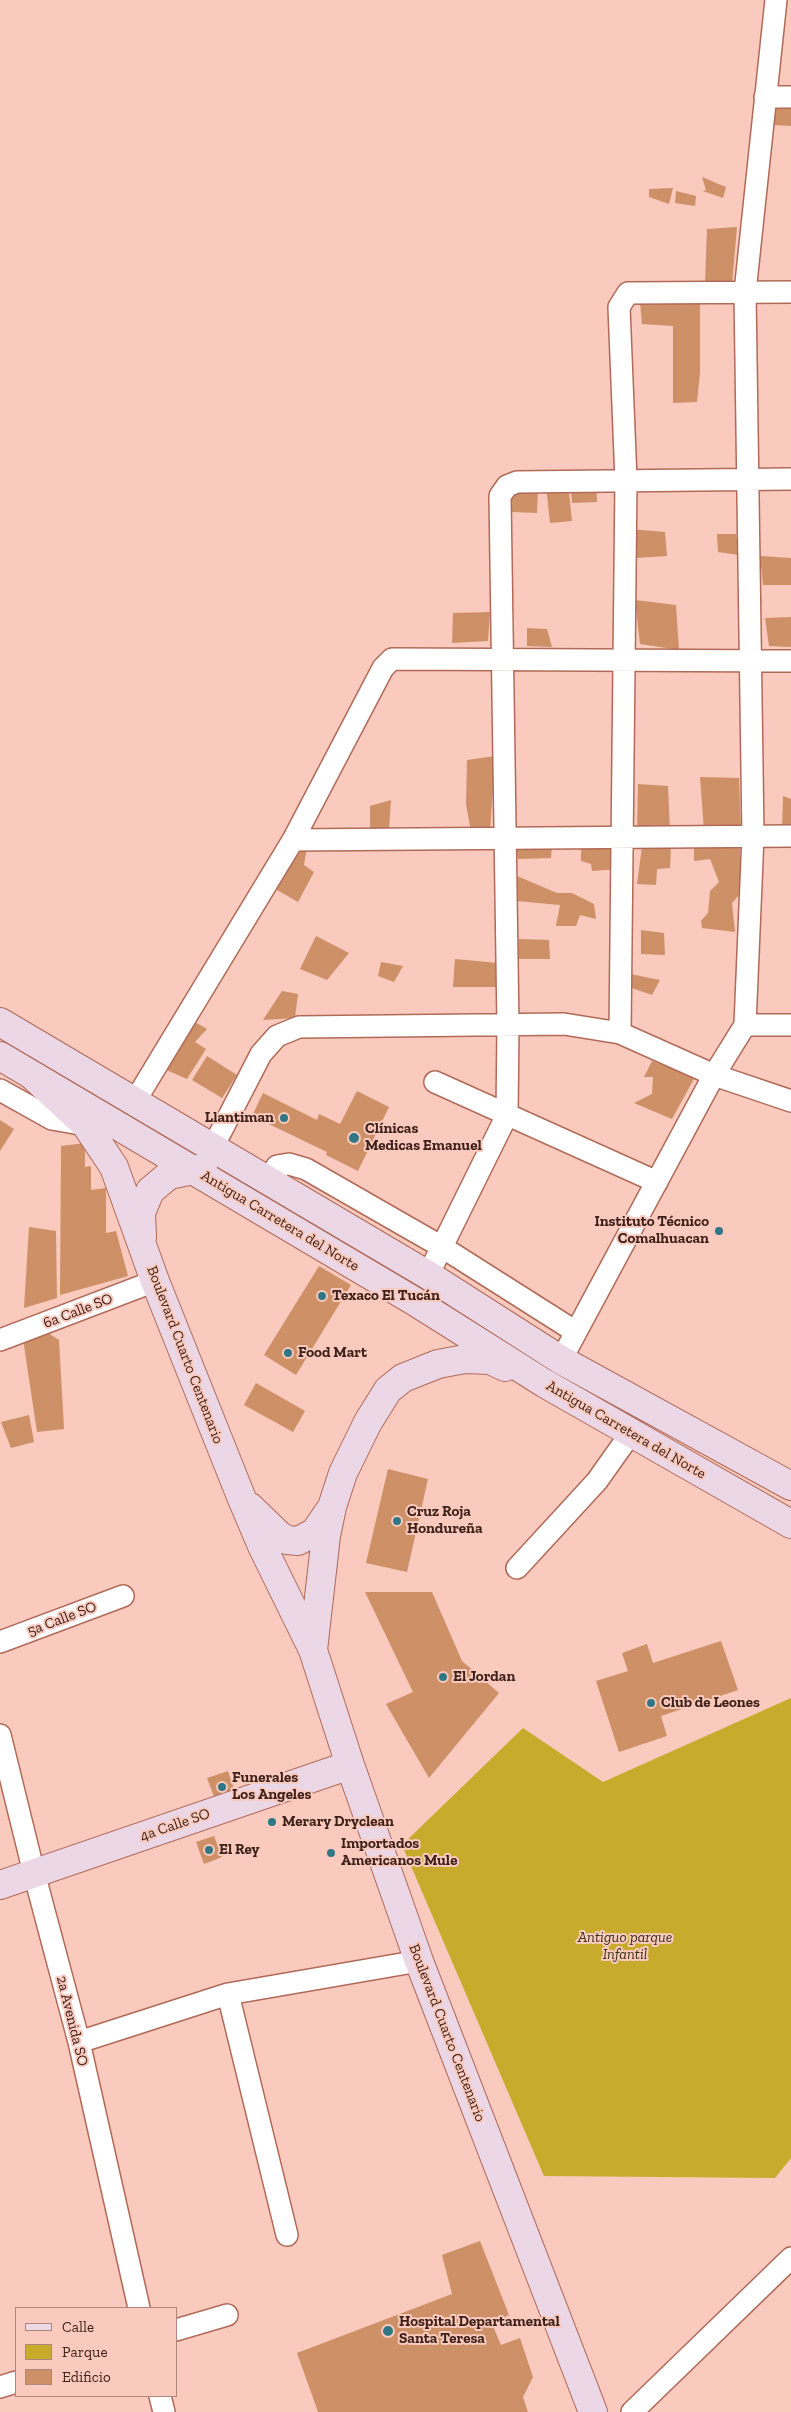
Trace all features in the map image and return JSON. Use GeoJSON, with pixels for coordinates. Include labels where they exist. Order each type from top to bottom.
{"type":"FeatureCollection","features":[{"type":"Feature","properties":{"kind":"main road","name":"Antigua Carretera del Norte"},"geometry":{"type":"LineString","coordinates":[[0,1022],[428,1274],[561,1360],[791,1486]]}},
{"type":"Feature","properties":{"kind":"main road","name":"Antigua Carretera del Norte"},"geometry":{"type":"LineString","coordinates":[[0,1056],[414,1301],[544,1383],[791,1524]]}},
{"type":"Feature","properties":{"kind":"main road","name":"Boulevard Cuarto Centenario"},"geometry":{"type":"LineString","coordinates":[[34,1077],[86,1125],[114,1168],[155,1282],[242,1499],[262,1546],[313,1650],[350,1765],[419,1961],[593,2412]]}},
{"type":"Feature","properties":{"kind":"main road"},"geometry":{"type":"LineString","coordinates":[[142,1243],[142,1214],[150,1191],[168,1175],[238,1162]]}},
{"type":"Feature","properties":{"kind":"main road","name":"Boulevard Cuarto Centenario"},"geometry":{"type":"LineString","coordinates":[[313,1650],[326,1536],[332,1507],[343,1473],[368,1422],[388,1390],[403,1378],[438,1364],[465,1359],[490,1360],[544,1383]]}},
{"type":"Feature","properties":{"kind":"main road"},"geometry":{"type":"LineString","coordinates":[[242,1499],[280,1536],[287,1540],[298,1541],[315,1532],[332,1507]]}},
{"type":"Feature","properties":{"kind":"main road","name":"4a Calle SO"},"geometry":{"type":"LineString","coordinates":[[0,1885],[350,1765]]}},
{"type":"Feature","properties":{"kind":"street"},"geometry":{"type":"LineString","coordinates":[[561,1360],[714,1074],[744,1025],[753,836],[752,661],[744,292],[776,0]]}},
{"type":"Feature","properties":{"kind":"street"},"geometry":{"type":"LineString","coordinates":[[765,97],[791,97]]}},
{"type":"Feature","properties":{"kind":"street"},"geometry":{"type":"LineString","coordinates":[[620,1033],[626,480],[619,307],[628,293],[791,292]]}},
{"type":"Feature","properties":{"kind":"street"},"geometry":{"type":"LineString","coordinates":[[428,1274],[507,1115],[508,1026],[504,660],[500,496],[507,486],[517,482],[791,479]]}},
{"type":"Feature","properties":{"kind":"street"},"geometry":{"type":"LineString","coordinates":[[134,1101],[293,840],[383,668],[392,659],[791,661]]}},
{"type":"Feature","properties":{"kind":"street"},"geometry":{"type":"LineString","coordinates":[[293,840],[791,836]]}},
{"type":"Feature","properties":{"kind":"street"},"geometry":{"type":"LineString","coordinates":[[213,1147],[261,1054],[277,1036],[299,1027],[564,1024],[620,1033],[714,1074],[791,1101]]}},
{"type":"Feature","properties":{"kind":"street"},"geometry":{"type":"LineString","coordinates":[[744,1025],[791,1025]]}},
{"type":"Feature","properties":{"kind":"street"},"geometry":{"type":"LineString","coordinates":[[435,1082],[657,1182]]}},
{"type":"Feature","properties":{"kind":"street"},"geometry":{"type":"LineString","coordinates":[[0,1090],[52,1119],[86,1125]]}},
{"type":"Feature","properties":{"kind":"street"},"geometry":{"type":"LineString","coordinates":[[269,1180],[277,1166],[289,1164],[306,1169],[442,1247],[576,1332]]}},
{"type":"Feature","properties":{"kind":"street","name":"6a Calle SO"},"geometry":{"type":"LineString","coordinates":[[0,1340],[155,1282]]}},
{"type":"Feature","properties":{"kind":"street"},"geometry":{"type":"LineString","coordinates":[[516,1568],[597,1481],[631,1433]]}},
{"type":"Feature","properties":{"kind":"street","name":"5a Calle SO"},"geometry":{"type":"LineString","coordinates":[[0,1642],[123,1596]]}},
{"type":"Feature","properties":{"kind":"street","name":"2a Avenida SO"},"geometry":{"type":"LineString","coordinates":[[0,1735],[78,2042],[139,2307]]}},
{"type":"Feature","properties":{"kind":"street"},"geometry":{"type":"LineString","coordinates":[[78,2042],[228,1994],[419,1961]]}},
{"type":"Feature","properties":{"kind":"street"},"geometry":{"type":"LineString","coordinates":[[228,1994],[287,2235]]}},
{"type":"Feature","properties":{"kind":"street"},"geometry":{"type":"LineString","coordinates":[[632,2412],[791,2258]]}},
{"type":"Feature","properties":{"kind":"street"},"geometry":{"type":"LineString","coordinates":[[178,2329],[227,2316]]}},
{"type":"Feature","properties":{"kind":"street"},"geometry":{"type":"LineString","coordinates":[[0,2387],[15,2382]]}},
{"type":"Feature","properties":{"kind":"street"},"geometry":{"type":"LineString","coordinates":[[160,2397],[164,2412]]}},
{"type":"Feature","properties":{"kind":"green space","name":"Antiguo parque Infantil"},"geometry":{"type":"Polygon","coordinates":[[[791,1698],[791,2158],[775,2178],[544,2176],[402,1845],[523,1728],[603,1782],[791,1698]]]}},
{"type":"Feature","properties":{"kind":"building"},"geometry":{"type":"Polygon","coordinates":[[[773,101],[791,102],[791,126],[775,125],[773,101]]]}},
{"type":"Feature","properties":{"kind":"building"},"geometry":{"type":"Polygon","coordinates":[[[702,177],[726,187],[723,198],[703,191],[706,190],[702,177]]]}},
{"type":"Feature","properties":{"kind":"building"},"geometry":{"type":"Polygon","coordinates":[[[673,188],[669,204],[649,197],[649,189],[673,188]]]}},
{"type":"Feature","properties":{"kind":"building"},"geometry":{"type":"Polygon","coordinates":[[[676,191],[696,196],[695,206],[675,203],[676,191]]]}},
{"type":"Feature","properties":{"kind":"building"},"geometry":{"type":"Polygon","coordinates":[[[737,227],[732,285],[705,283],[707,229],[737,227]]]}},
{"type":"Feature","properties":{"kind":"building"},"geometry":{"type":"Polygon","coordinates":[[[700,299],[700,373],[697,402],[673,403],[673,326],[642,324],[640,302],[700,299]]]}},
{"type":"Feature","properties":{"kind":"building"},"geometry":{"type":"Polygon","coordinates":[[[596,482],[597,502],[572,503],[571,484],[596,482]]]}},
{"type":"Feature","properties":{"kind":"building"},"geometry":{"type":"Polygon","coordinates":[[[568,484],[572,521],[550,523],[546,486],[568,484]]]}},
{"type":"Feature","properties":{"kind":"building"},"geometry":{"type":"Polygon","coordinates":[[[538,488],[537,513],[511,512],[512,489],[538,488]]]}},
{"type":"Feature","properties":{"kind":"building"},"geometry":{"type":"Polygon","coordinates":[[[630,529],[665,532],[667,556],[636,558],[630,529]]]}},
{"type":"Feature","properties":{"kind":"building"},"geometry":{"type":"Polygon","coordinates":[[[717,534],[736,534],[739,555],[718,552],[717,534]]]}},
{"type":"Feature","properties":{"kind":"building"},"geometry":{"type":"Polygon","coordinates":[[[760,556],[791,558],[791,585],[763,585],[760,556]]]}},
{"type":"Feature","properties":{"kind":"building"},"geometry":{"type":"Polygon","coordinates":[[[635,600],[676,605],[679,650],[640,644],[635,600]]]}},
{"type":"Feature","properties":{"kind":"building"},"geometry":{"type":"Polygon","coordinates":[[[490,612],[488,641],[452,643],[453,613],[490,612]]]}},
{"type":"Feature","properties":{"kind":"building"},"geometry":{"type":"Polygon","coordinates":[[[791,617],[791,647],[769,646],[765,618],[791,617]]]}},
{"type":"Feature","properties":{"kind":"building"},"geometry":{"type":"Polygon","coordinates":[[[527,628],[547,629],[552,647],[527,646],[527,628]]]}},
{"type":"Feature","properties":{"kind":"building"},"geometry":{"type":"Polygon","coordinates":[[[495,756],[490,832],[471,832],[466,804],[467,760],[495,756]]]}},
{"type":"Feature","properties":{"kind":"building"},"geometry":{"type":"Polygon","coordinates":[[[700,777],[739,778],[741,832],[704,830],[700,777]]]}},
{"type":"Feature","properties":{"kind":"building"},"geometry":{"type":"Polygon","coordinates":[[[638,784],[668,786],[670,831],[637,832],[638,784]]]}},
{"type":"Feature","properties":{"kind":"building"},"geometry":{"type":"Polygon","coordinates":[[[783,796],[791,799],[791,830],[782,832],[783,796]]]}},
{"type":"Feature","properties":{"kind":"building"},"geometry":{"type":"Polygon","coordinates":[[[391,800],[389,830],[370,831],[370,806],[391,800]]]}},
{"type":"Feature","properties":{"kind":"building"},"geometry":{"type":"Polygon","coordinates":[[[552,844],[551,858],[518,859],[516,845],[552,844]]]}},
{"type":"Feature","properties":{"kind":"building"},"geometry":{"type":"Polygon","coordinates":[[[298,845],[307,847],[304,865],[314,872],[298,902],[272,887],[298,845]]]}},
{"type":"Feature","properties":{"kind":"building"},"geometry":{"type":"Polygon","coordinates":[[[731,845],[740,849],[740,894],[732,903],[735,932],[702,928],[701,921],[708,913],[710,891],[719,882],[710,859],[694,861],[694,848],[731,845]]]}},
{"type":"Feature","properties":{"kind":"building"},"geometry":{"type":"Polygon","coordinates":[[[671,846],[670,868],[657,869],[656,885],[637,884],[642,847],[671,846]]]}},
{"type":"Feature","properties":{"kind":"building"},"geometry":{"type":"Polygon","coordinates":[[[581,848],[619,849],[619,869],[592,871],[591,864],[581,861],[581,848]]]}},
{"type":"Feature","properties":{"kind":"building"},"geometry":{"type":"Polygon","coordinates":[[[517,876],[557,893],[572,893],[594,904],[596,919],[580,915],[576,926],[556,926],[560,905],[517,901],[517,876]]]}},
{"type":"Feature","properties":{"kind":"building"},"geometry":{"type":"Polygon","coordinates":[[[641,930],[664,933],[665,955],[641,954],[641,930]]]}},
{"type":"Feature","properties":{"kind":"building"},"geometry":{"type":"Polygon","coordinates":[[[316,936],[349,953],[327,980],[300,969],[316,936]]]}},
{"type":"Feature","properties":{"kind":"building"},"geometry":{"type":"Polygon","coordinates":[[[519,939],[549,940],[550,959],[517,959],[519,939]]]}},
{"type":"Feature","properties":{"kind":"building"},"geometry":{"type":"Polygon","coordinates":[[[455,959],[498,963],[496,987],[453,987],[455,959]]]}},
{"type":"Feature","properties":{"kind":"building"},"geometry":{"type":"Polygon","coordinates":[[[381,962],[403,966],[394,982],[378,976],[381,962]]]}},
{"type":"Feature","properties":{"kind":"building"},"geometry":{"type":"Polygon","coordinates":[[[630,974],[660,980],[652,995],[629,987],[630,974]]]}},
{"type":"Feature","properties":{"kind":"building"},"geometry":{"type":"Polygon","coordinates":[[[282,991],[298,994],[295,1018],[263,1020],[282,991]]]}},
{"type":"Feature","properties":{"kind":"building"},"geometry":{"type":"Polygon","coordinates":[[[193,1021],[207,1029],[195,1042],[206,1049],[187,1079],[162,1068],[193,1021]]]}},
{"type":"Feature","properties":{"kind":"building","name":"Llantiman"},"geometry":{"type":"Polygon","coordinates":[[[207,1056],[237,1075],[222,1098],[192,1080],[207,1056]]]}},
{"type":"Feature","properties":{"kind":"building"},"geometry":{"type":"Polygon","coordinates":[[[652,1061],[695,1077],[672,1119],[634,1103],[652,1094],[653,1077],[644,1077],[652,1061]]]}},
{"type":"Feature","properties":{"kind":"building"},"geometry":{"type":"Polygon","coordinates":[[[357,1091],[389,1107],[358,1171],[326,1155],[327,1152],[252,1116],[263,1093],[317,1120],[319,1114],[340,1124],[357,1091]]]}},
{"type":"Feature","properties":{"kind":"building"},"geometry":{"type":"Polygon","coordinates":[[[0,1120],[14,1129],[0,1151],[0,1120]]]}},
{"type":"Feature","properties":{"kind":"building"},"geometry":{"type":"Polygon","coordinates":[[[85,1143],[85,1167],[91,1166],[91,1190],[106,1188],[106,1233],[116,1231],[128,1276],[60,1295],[61,1146],[85,1143]]]}},
{"type":"Feature","properties":{"kind":"building"},"geometry":{"type":"Polygon","coordinates":[[[29,1227],[56,1231],[57,1298],[24,1308],[29,1227]]]}},
{"type":"Feature","properties":{"kind":"building","name":"Texaco El Tucán"},"geometry":{"type":"Polygon","coordinates":[[[319,1266],[351,1285],[296,1375],[264,1355],[319,1266]]]}},
{"type":"Feature","properties":{"kind":"building"},"geometry":{"type":"Polygon","coordinates":[[[45,1331],[59,1340],[64,1429],[37,1432],[23,1339],[45,1331]]]}},
{"type":"Feature","properties":{"kind":"building"},"geometry":{"type":"Polygon","coordinates":[[[256,1383],[305,1411],[293,1432],[244,1405],[256,1383]]]}},
{"type":"Feature","properties":{"kind":"building"},"geometry":{"type":"Polygon","coordinates":[[[29,1415],[34,1442],[11,1448],[1,1422],[29,1415]]]}},
{"type":"Feature","properties":{"kind":"building","name":"Cruz Roja Hondureña"},"geometry":{"type":"Polygon","coordinates":[[[388,1469],[428,1479],[407,1572],[366,1563],[388,1469]]]}},
{"type":"Feature","properties":{"kind":"building","name":"El Jordan"},"geometry":{"type":"Polygon","coordinates":[[[365,1592],[432,1592],[462,1661],[499,1693],[429,1778],[386,1704],[413,1692],[365,1592]]]}},
{"type":"Feature","properties":{"kind":"building","name":"Club de Leones"},"geometry":{"type":"Polygon","coordinates":[[[721,1641],[738,1690],[661,1716],[667,1736],[619,1752],[596,1681],[628,1671],[622,1653],[647,1644],[653,1663],[721,1641]]]}},
{"type":"Feature","properties":{"kind":"building","name":"Funerales Los Angeles"},"geometry":{"type":"Polygon","coordinates":[[[228,1771],[236,1795],[216,1802],[207,1778],[228,1771]]]}},
{"type":"Feature","properties":{"kind":"building","name":"El Rey"},"geometry":{"type":"Polygon","coordinates":[[[214,1836],[222,1857],[204,1864],[196,1842],[214,1836]]]}},
{"type":"Feature","properties":{"kind":"building"},"geometry":{"type":"Polygon","coordinates":[[[480,2241],[509,2315],[492,2324],[501,2345],[520,2338],[533,2377],[523,2397],[528,2412],[318,2412],[297,2353],[452,2294],[442,2255],[480,2241]]]}},
{"type":"Feature","properties":{"kind":"place","name":"Llantiman"},"geometry":{"type":"Point","coordinates":[284,1118]}},
{"type":"Feature","properties":{"kind":"place","name":"Clínicas Medicas Emanuel"},"geometry":{"type":"Point","coordinates":[354,1138]}},
{"type":"Feature","properties":{"kind":"place","name":"Instituto Técnico Comalhuacan"},"geometry":{"type":"Point","coordinates":[719,1231]}},
{"type":"Feature","properties":{"kind":"place","name":"Texaco El Tucán"},"geometry":{"type":"Point","coordinates":[322,1296]}},
{"type":"Feature","properties":{"kind":"place","name":"Food Mart"},"geometry":{"type":"Point","coordinates":[288,1353]}},
{"type":"Feature","properties":{"kind":"place","name":"Cruz Roja Hondureña"},"geometry":{"type":"Point","coordinates":[397,1521]}},
{"type":"Feature","properties":{"kind":"place","name":"El Jordan"},"geometry":{"type":"Point","coordinates":[443,1677]}},
{"type":"Feature","properties":{"kind":"place","name":"Club de Leones"},"geometry":{"type":"Point","coordinates":[651,1703]}},
{"type":"Feature","properties":{"kind":"place","name":"Funerales Los Angeles"},"geometry":{"type":"Point","coordinates":[222,1787]}},
{"type":"Feature","properties":{"kind":"place","name":"Merary Dryclean"},"geometry":{"type":"Point","coordinates":[272,1822]}},
{"type":"Feature","properties":{"kind":"place","name":"El Rey"},"geometry":{"type":"Point","coordinates":[209,1850]}},
{"type":"Feature","properties":{"kind":"place","name":"Importados Americanos Mule"},"geometry":{"type":"Point","coordinates":[331,1853]}},
{"type":"Feature","properties":{"kind":"place","name":"Hospital Departamental Santa Teresa"},"geometry":{"type":"Point","coordinates":[388,2331]}}]}
